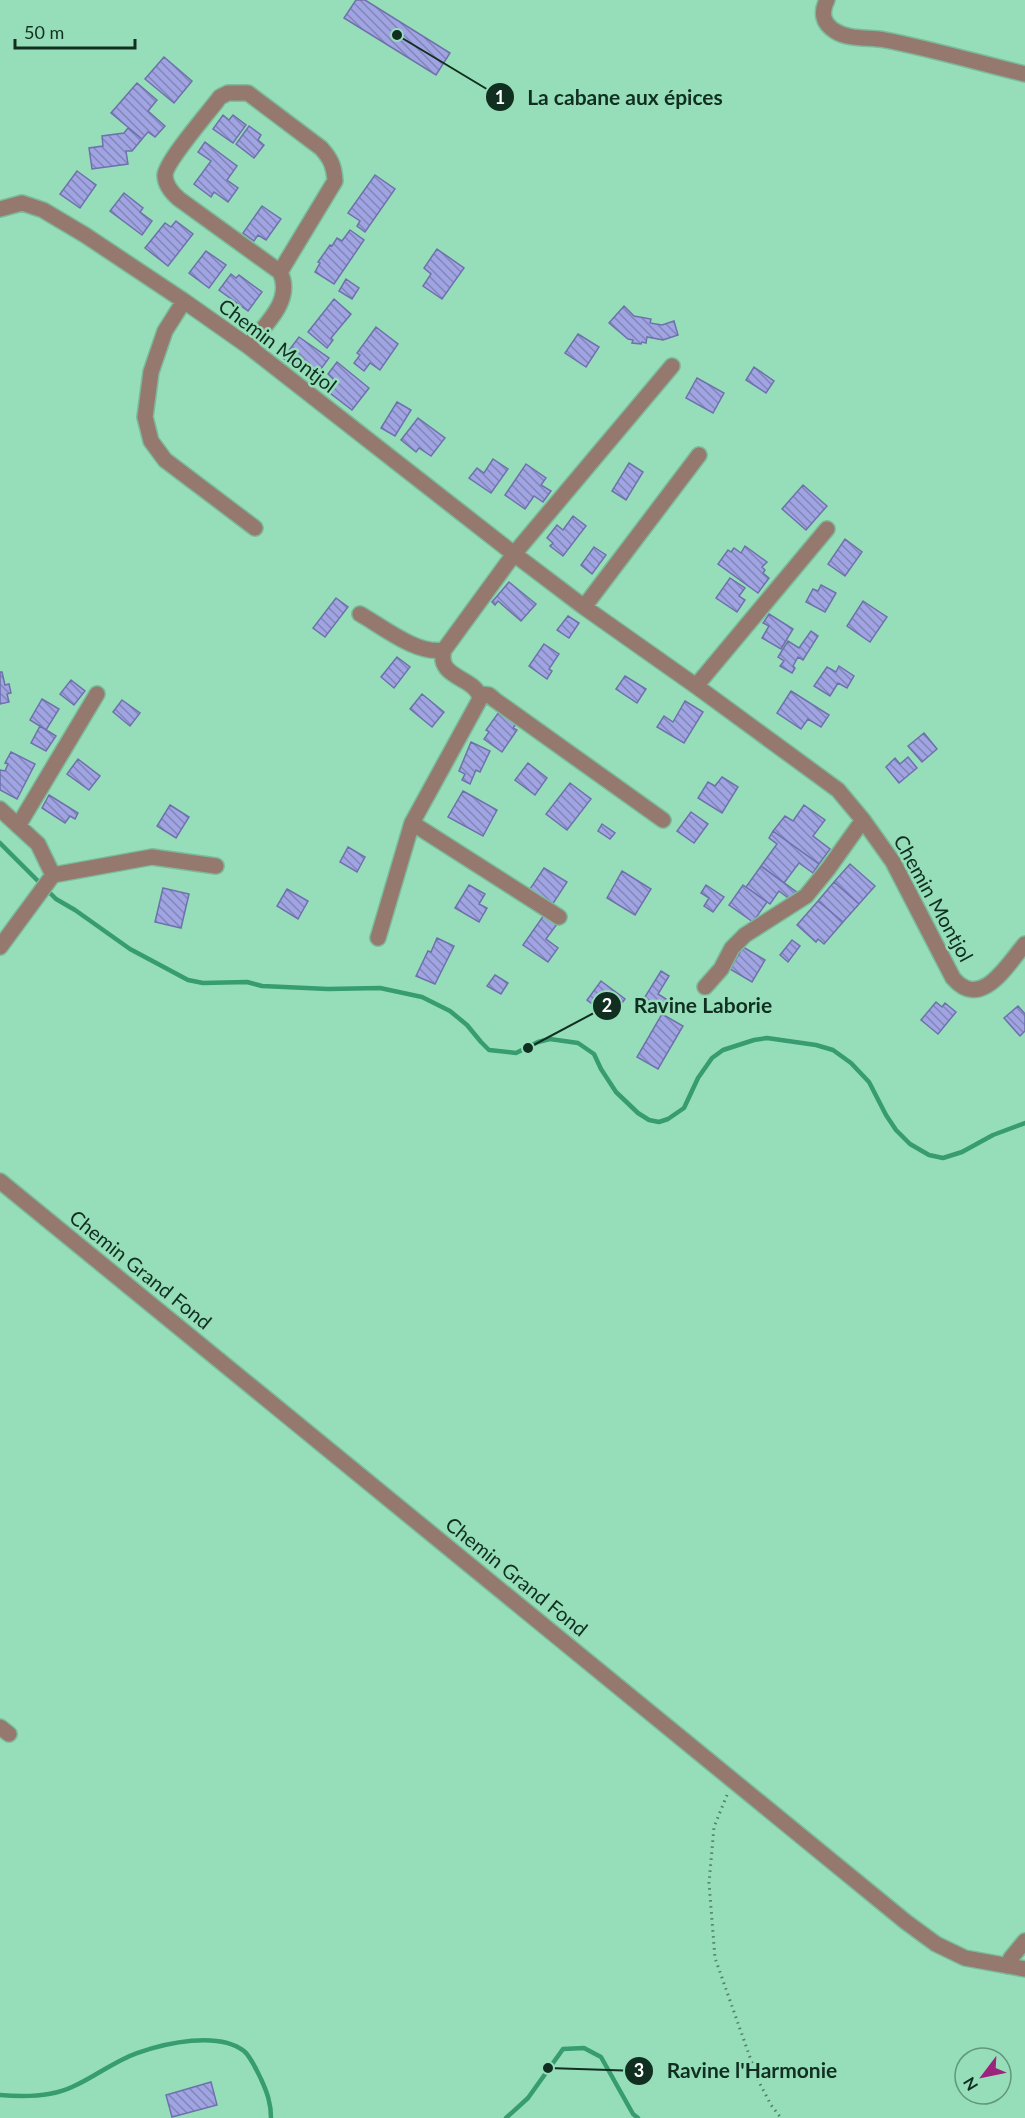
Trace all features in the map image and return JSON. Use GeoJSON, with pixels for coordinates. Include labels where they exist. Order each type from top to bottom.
{"type":"FeatureCollection","features":[{"type":"Feature","properties":{"kind":"street"},"geometry":{"type":"LineString","coordinates":[[827,0],[822,10],[826,23],[836,32],[849,37],[884,40],[1025,74]]}},
{"type":"Feature","properties":{"kind":"street"},"geometry":{"type":"LineString","coordinates":[[248,345],[280,305],[284,292],[280,272],[179,199],[171,192],[166,182],[167,167],[220,97],[228,93],[248,93],[321,148],[329,157],[334,169],[335,181],[280,272]]}},
{"type":"Feature","properties":{"kind":"street","name":"Chemin Montjol"},"geometry":{"type":"LineString","coordinates":[[0,209],[22,203],[43,210],[85,235],[248,345],[584,607],[838,790],[893,862],[953,978],[963,988],[978,990],[992,982],[1025,944]]}},
{"type":"Feature","properties":{"kind":"street"},"geometry":{"type":"LineString","coordinates":[[184,301],[165,331],[151,372],[145,417],[151,441],[165,460],[255,528]]}},
{"type":"Feature","properties":{"kind":"street"},"geometry":{"type":"LineString","coordinates":[[663,820],[489,695],[480,694],[448,670],[442,662],[444,650],[514,554],[672,366]]}},
{"type":"Feature","properties":{"kind":"street"},"geometry":{"type":"LineString","coordinates":[[584,607],[699,455]]}},
{"type":"Feature","properties":{"kind":"street"},"geometry":{"type":"LineString","coordinates":[[696,686],[827,529]]}},
{"type":"Feature","properties":{"kind":"street"},"geometry":{"type":"LineString","coordinates":[[360,614],[420,648],[432,652],[444,650]]}},
{"type":"Feature","properties":{"kind":"street"},"geometry":{"type":"LineString","coordinates":[[18,826],[97,694]]}},
{"type":"Feature","properties":{"kind":"street"},"geometry":{"type":"LineString","coordinates":[[378,938],[412,824],[477,706],[480,694]]}},
{"type":"Feature","properties":{"kind":"street"},"geometry":{"type":"LineString","coordinates":[[0,809],[38,844],[51,878]]}},
{"type":"Feature","properties":{"kind":"street"},"geometry":{"type":"LineString","coordinates":[[705,987],[721,969],[732,948],[746,935],[806,896],[863,820]]}},
{"type":"Feature","properties":{"kind":"street"},"geometry":{"type":"LineString","coordinates":[[412,824],[559,917]]}},
{"type":"Feature","properties":{"kind":"street"},"geometry":{"type":"LineString","coordinates":[[0,948],[51,878],[152,857],[216,866]]}},
{"type":"Feature","properties":{"kind":"street","name":"Chemin Grand Fond"},"geometry":{"type":"LineString","coordinates":[[0,1181],[906,1922],[936,1944],[965,1958],[1025,1969]]}},
{"type":"Feature","properties":{"kind":"street"},"geometry":{"type":"LineString","coordinates":[[1008,1966],[1011,1958],[1025,1941]]}},
{"type":"Feature","properties":{"kind":"path"},"geometry":{"type":"LineString","coordinates":[[733,1780],[714,1827],[710,1883],[716,1958],[758,2080],[771,2105],[781,2118]]}},
{"type":"Feature","properties":{"kind":"building"},"geometry":{"type":"Polygon","coordinates":[[[356,0],[365,0],[450,53],[436,75],[344,18],[356,0]]]}},
{"type":"Feature","properties":{"kind":"building"},"geometry":{"type":"Polygon","coordinates":[[[164,57],[192,81],[174,103],[145,79],[164,57]]]}},
{"type":"Feature","properties":{"kind":"building"},"geometry":{"type":"Polygon","coordinates":[[[137,83],[157,100],[148,111],[165,126],[155,137],[148,132],[142,139],[111,113],[137,83]]]}},
{"type":"Feature","properties":{"kind":"building"},"geometry":{"type":"Polygon","coordinates":[[[223,115],[229,120],[233,115],[246,125],[233,143],[213,129],[223,115]]]}},
{"type":"Feature","properties":{"kind":"building"},"geometry":{"type":"Polygon","coordinates":[[[249,126],[261,135],[258,140],[264,145],[254,158],[236,144],[249,126]]]}},
{"type":"Feature","properties":{"kind":"building"},"geometry":{"type":"Polygon","coordinates":[[[128,128],[142,139],[132,151],[126,151],[128,164],[92,169],[89,148],[103,146],[102,136],[124,133],[128,128]]]}},
{"type":"Feature","properties":{"kind":"building"},"geometry":{"type":"Polygon","coordinates":[[[205,142],[237,166],[227,180],[238,188],[228,202],[214,192],[211,197],[194,184],[211,161],[198,152],[205,142]]]}},
{"type":"Feature","properties":{"kind":"building"},"geometry":{"type":"Polygon","coordinates":[[[77,171],[96,185],[80,208],[60,194],[77,171]]]}},
{"type":"Feature","properties":{"kind":"building"},"geometry":{"type":"Polygon","coordinates":[[[375,175],[395,189],[365,232],[357,226],[360,221],[348,213],[375,175]]]}},
{"type":"Feature","properties":{"kind":"building"},"geometry":{"type":"Polygon","coordinates":[[[124,193],[143,208],[140,212],[152,221],[142,235],[110,211],[124,193]]]}},
{"type":"Feature","properties":{"kind":"building"},"geometry":{"type":"Polygon","coordinates":[[[262,206],[281,219],[266,240],[258,235],[254,241],[243,233],[262,206]]]}},
{"type":"Feature","properties":{"kind":"building"},"geometry":{"type":"Polygon","coordinates":[[[176,221],[193,234],[168,266],[145,248],[165,223],[171,227],[176,221]]]}},
{"type":"Feature","properties":{"kind":"building"},"geometry":{"type":"Polygon","coordinates":[[[350,230],[364,240],[334,284],[315,272],[320,263],[318,262],[330,245],[332,246],[337,238],[342,241],[350,230]]]}},
{"type":"Feature","properties":{"kind":"building"},"geometry":{"type":"Polygon","coordinates":[[[437,249],[464,268],[442,299],[423,286],[431,274],[424,268],[437,249]]]}},
{"type":"Feature","properties":{"kind":"building"},"geometry":{"type":"Polygon","coordinates":[[[206,251],[226,265],[209,288],[189,273],[206,251]]]}},
{"type":"Feature","properties":{"kind":"building"},"geometry":{"type":"Polygon","coordinates":[[[231,274],[236,278],[239,275],[262,292],[248,311],[219,290],[231,274]]]}},
{"type":"Feature","properties":{"kind":"building"},"geometry":{"type":"Polygon","coordinates":[[[346,279],[359,288],[352,299],[339,291],[346,279]]]}},
{"type":"Feature","properties":{"kind":"building"},"geometry":{"type":"Polygon","coordinates":[[[334,299],[351,314],[331,338],[333,340],[327,348],[308,332],[334,299]]]}},
{"type":"Feature","properties":{"kind":"building"},"geometry":{"type":"Polygon","coordinates":[[[624,306],[634,316],[651,319],[650,323],[662,325],[674,321],[678,335],[663,340],[647,337],[646,343],[632,343],[633,340],[628,339],[609,323],[624,306]]]}},
{"type":"Feature","properties":{"kind":"building"},"geometry":{"type":"Polygon","coordinates":[[[376,327],[398,344],[380,370],[370,363],[364,371],[354,363],[360,355],[357,353],[376,327]]]}},
{"type":"Feature","properties":{"kind":"building"},"geometry":{"type":"Polygon","coordinates":[[[578,334],[599,347],[586,367],[565,353],[578,334]]]}},
{"type":"Feature","properties":{"kind":"building"},"geometry":{"type":"Polygon","coordinates":[[[299,337],[329,358],[315,377],[301,366],[299,370],[283,358],[299,337]]]}},
{"type":"Feature","properties":{"kind":"building"},"geometry":{"type":"Polygon","coordinates":[[[337,362],[369,388],[352,410],[326,390],[334,380],[328,374],[337,362]]]}},
{"type":"Feature","properties":{"kind":"building"},"geometry":{"type":"Polygon","coordinates":[[[754,367],[774,381],[766,393],[746,380],[754,367]]]}},
{"type":"Feature","properties":{"kind":"building"},"geometry":{"type":"Polygon","coordinates":[[[697,378],[724,393],[713,413],[686,398],[697,378]]]}},
{"type":"Feature","properties":{"kind":"building"},"geometry":{"type":"Polygon","coordinates":[[[397,402],[411,410],[395,436],[381,428],[397,402]]]}},
{"type":"Feature","properties":{"kind":"building"},"geometry":{"type":"Polygon","coordinates":[[[418,418],[445,438],[431,456],[419,448],[416,452],[401,440],[418,418]]]}},
{"type":"Feature","properties":{"kind":"building"},"geometry":{"type":"Polygon","coordinates":[[[493,459],[508,469],[491,493],[469,478],[477,468],[484,473],[493,459]]]}},
{"type":"Feature","properties":{"kind":"building"},"geometry":{"type":"Polygon","coordinates":[[[629,463],[643,472],[626,500],[612,491],[629,463]]]}},
{"type":"Feature","properties":{"kind":"building"},"geometry":{"type":"Polygon","coordinates":[[[526,464],[546,478],[541,485],[551,491],[543,502],[534,496],[525,509],[505,495],[526,464]]]}},
{"type":"Feature","properties":{"kind":"building"},"geometry":{"type":"Polygon","coordinates":[[[803,485],[827,506],[806,530],[782,509],[803,485]]]}},
{"type":"Feature","properties":{"kind":"building"},"geometry":{"type":"Polygon","coordinates":[[[573,516],[586,526],[563,556],[550,546],[553,543],[547,538],[557,525],[563,530],[573,516]]]}},
{"type":"Feature","properties":{"kind":"building"},"geometry":{"type":"Polygon","coordinates":[[[845,539],[862,552],[845,576],[828,564],[845,539]]]}},
{"type":"Feature","properties":{"kind":"building"},"geometry":{"type":"Polygon","coordinates":[[[745,546],[767,562],[762,567],[765,570],[763,573],[769,578],[758,593],[718,564],[728,550],[731,552],[734,548],[741,553],[745,546]]]}},
{"type":"Feature","properties":{"kind":"building"},"geometry":{"type":"Polygon","coordinates":[[[594,547],[606,555],[592,574],[581,565],[594,547]]]}},
{"type":"Feature","properties":{"kind":"building"},"geometry":{"type":"Polygon","coordinates":[[[730,578],[745,588],[739,596],[745,600],[737,612],[716,598],[730,578]]]}},
{"type":"Feature","properties":{"kind":"building"},"geometry":{"type":"Polygon","coordinates":[[[509,582],[536,604],[521,621],[498,601],[495,605],[492,602],[509,582]]]}},
{"type":"Feature","properties":{"kind":"building"},"geometry":{"type":"Polygon","coordinates":[[[821,585],[836,593],[825,612],[806,602],[813,589],[818,591],[821,585]]]}},
{"type":"Feature","properties":{"kind":"building"},"geometry":{"type":"Polygon","coordinates":[[[336,598],[348,607],[325,637],[313,628],[336,598]]]}},
{"type":"Feature","properties":{"kind":"building"},"geometry":{"type":"Polygon","coordinates":[[[863,601],[887,617],[870,642],[847,626],[863,601]]]}},
{"type":"Feature","properties":{"kind":"building"},"geometry":{"type":"Polygon","coordinates":[[[769,614],[793,629],[781,649],[762,638],[769,626],[763,623],[769,614]]]}},
{"type":"Feature","properties":{"kind":"building"},"geometry":{"type":"Polygon","coordinates":[[[568,616],[579,623],[569,638],[557,630],[568,616]]]}},
{"type":"Feature","properties":{"kind":"building"},"geometry":{"type":"Polygon","coordinates":[[[811,631],[818,636],[803,660],[798,657],[792,673],[780,666],[784,661],[778,657],[788,641],[799,648],[811,631]]]}},
{"type":"Feature","properties":{"kind":"building"},"geometry":{"type":"Polygon","coordinates":[[[544,644],[559,654],[549,669],[552,671],[547,679],[529,666],[544,644]]]}},
{"type":"Feature","properties":{"kind":"building"},"geometry":{"type":"Polygon","coordinates":[[[397,657],[410,667],[394,688],[381,677],[397,657]]]}},
{"type":"Feature","properties":{"kind":"building"},"geometry":{"type":"Polygon","coordinates":[[[839,666],[854,676],[847,688],[838,683],[830,696],[814,686],[827,667],[836,672],[839,666]]]}},
{"type":"Feature","properties":{"kind":"building"},"geometry":{"type":"Polygon","coordinates":[[[0,672],[2,672],[5,685],[9,684],[11,693],[7,694],[9,702],[0,704],[0,672]]]}},
{"type":"Feature","properties":{"kind":"building"},"geometry":{"type":"Polygon","coordinates":[[[625,676],[646,689],[637,703],[616,689],[625,676]]]}},
{"type":"Feature","properties":{"kind":"building"},"geometry":{"type":"Polygon","coordinates":[[[71,680],[85,691],[74,705],[60,694],[71,680]]]}},
{"type":"Feature","properties":{"kind":"building"},"geometry":{"type":"Polygon","coordinates":[[[791,691],[829,715],[821,727],[808,719],[801,729],[777,713],[791,691]]]}},
{"type":"Feature","properties":{"kind":"building"},"geometry":{"type":"Polygon","coordinates":[[[422,694],[444,712],[432,727],[410,709],[422,694]]]}},
{"type":"Feature","properties":{"kind":"building"},"geometry":{"type":"Polygon","coordinates":[[[42,699],[59,709],[46,730],[30,720],[42,699]]]}},
{"type":"Feature","properties":{"kind":"building"},"geometry":{"type":"Polygon","coordinates":[[[122,700],[140,713],[130,726],[113,712],[122,700]]]}},
{"type":"Feature","properties":{"kind":"building"},"geometry":{"type":"Polygon","coordinates":[[[685,701],[703,712],[684,743],[657,727],[664,716],[673,722],[685,701]]]}},
{"type":"Feature","properties":{"kind":"building"},"geometry":{"type":"Polygon","coordinates":[[[499,712],[516,724],[513,728],[517,730],[502,752],[484,739],[489,732],[486,730],[499,712]]]}},
{"type":"Feature","properties":{"kind":"building"},"geometry":{"type":"Polygon","coordinates":[[[40,726],[56,736],[46,751],[31,743],[40,726]]]}},
{"type":"Feature","properties":{"kind":"building"},"geometry":{"type":"Polygon","coordinates":[[[924,733],[937,749],[922,762],[908,746],[924,733]]]}},
{"type":"Feature","properties":{"kind":"building"},"geometry":{"type":"Polygon","coordinates":[[[471,742],[490,751],[480,772],[476,770],[470,784],[462,780],[465,774],[459,771],[471,742]]]}},
{"type":"Feature","properties":{"kind":"building"},"geometry":{"type":"Polygon","coordinates":[[[11,752],[35,764],[17,799],[0,790],[0,770],[5,771],[8,764],[5,763],[11,752]]]}},
{"type":"Feature","properties":{"kind":"building"},"geometry":{"type":"Polygon","coordinates":[[[908,757],[917,768],[899,783],[886,767],[895,758],[900,764],[908,757]]]}},
{"type":"Feature","properties":{"kind":"building"},"geometry":{"type":"Polygon","coordinates":[[[78,759],[100,776],[89,790],[67,774],[78,759]]]}},
{"type":"Feature","properties":{"kind":"building"},"geometry":{"type":"Polygon","coordinates":[[[528,763],[547,778],[535,795],[515,780],[528,763]]]}},
{"type":"Feature","properties":{"kind":"building"},"geometry":{"type":"Polygon","coordinates":[[[722,777],[738,787],[722,813],[698,798],[708,782],[715,786],[722,777]]]}},
{"type":"Feature","properties":{"kind":"building"},"geometry":{"type":"Polygon","coordinates":[[[570,783],[591,799],[567,830],[546,814],[570,783]]]}},
{"type":"Feature","properties":{"kind":"building"},"geometry":{"type":"Polygon","coordinates":[[[463,791],[497,810],[483,836],[448,817],[463,791]]]}},
{"type":"Feature","properties":{"kind":"building"},"geometry":{"type":"Polygon","coordinates":[[[49,795],[78,813],[75,819],[70,816],[65,823],[42,808],[49,795]]]}},
{"type":"Feature","properties":{"kind":"building"},"geometry":{"type":"Polygon","coordinates":[[[170,805],[189,817],[176,838],[157,826],[170,805]]]}},
{"type":"Feature","properties":{"kind":"building"},"geometry":{"type":"Polygon","coordinates":[[[804,805],[825,820],[813,836],[830,849],[819,864],[773,831],[785,816],[793,821],[804,805]]]}},
{"type":"Feature","properties":{"kind":"building"},"geometry":{"type":"Polygon","coordinates":[[[691,812],[708,824],[694,843],[677,831],[691,812]]]}},
{"type":"Feature","properties":{"kind":"building"},"geometry":{"type":"Polygon","coordinates":[[[602,824],[615,833],[610,839],[598,831],[602,824]]]}},
{"type":"Feature","properties":{"kind":"building"},"geometry":{"type":"Polygon","coordinates":[[[773,831],[819,864],[813,873],[799,863],[784,883],[761,866],[777,844],[769,838],[773,831]]]}},
{"type":"Feature","properties":{"kind":"building"},"geometry":{"type":"Polygon","coordinates":[[[348,847],[365,857],[357,872],[340,862],[348,847]]]}},
{"type":"Feature","properties":{"kind":"building"},"geometry":{"type":"Polygon","coordinates":[[[850,864],[875,886],[859,904],[834,882],[850,864]]]}},
{"type":"Feature","properties":{"kind":"building"},"geometry":{"type":"Polygon","coordinates":[[[761,866],[798,893],[792,901],[779,891],[770,904],[746,887],[761,866]]]}},
{"type":"Feature","properties":{"kind":"building"},"geometry":{"type":"Polygon","coordinates":[[[544,868],[567,882],[552,905],[530,889],[544,868]]]}},
{"type":"Feature","properties":{"kind":"building"},"geometry":{"type":"Polygon","coordinates":[[[622,871],[651,889],[635,915],[607,898],[622,871]]]}},
{"type":"Feature","properties":{"kind":"building"},"geometry":{"type":"Polygon","coordinates":[[[834,882],[859,904],[843,922],[818,901],[834,882]]]}},
{"type":"Feature","properties":{"kind":"building"},"geometry":{"type":"Polygon","coordinates":[[[469,885],[485,894],[479,904],[487,908],[479,922],[455,908],[469,885]]]}},
{"type":"Feature","properties":{"kind":"building"},"geometry":{"type":"Polygon","coordinates":[[[706,885],[724,897],[713,912],[704,906],[709,898],[701,893],[706,885]]]}},
{"type":"Feature","properties":{"kind":"building"},"geometry":{"type":"Polygon","coordinates":[[[743,885],[767,902],[753,922],[729,905],[743,885]]]}},
{"type":"Feature","properties":{"kind":"building"},"geometry":{"type":"Polygon","coordinates":[[[163,888],[189,894],[181,928],[155,922],[163,888]]]}},
{"type":"Feature","properties":{"kind":"building"},"geometry":{"type":"Polygon","coordinates":[[[287,889],[308,901],[298,919],[277,906],[287,889]]]}},
{"type":"Feature","properties":{"kind":"building"},"geometry":{"type":"Polygon","coordinates":[[[818,901],[843,922],[824,944],[818,939],[816,942],[797,925],[818,901]]]}},
{"type":"Feature","properties":{"kind":"building"},"geometry":{"type":"Polygon","coordinates":[[[544,915],[557,924],[546,939],[558,948],[548,962],[523,945],[544,915]]]}},
{"type":"Feature","properties":{"kind":"building"},"geometry":{"type":"Polygon","coordinates":[[[437,938],[454,946],[435,984],[416,976],[437,938]]]}},
{"type":"Feature","properties":{"kind":"building"},"geometry":{"type":"Polygon","coordinates":[[[792,940],[800,946],[788,962],[780,955],[792,940]]]}},
{"type":"Feature","properties":{"kind":"building"},"geometry":{"type":"Polygon","coordinates":[[[743,947],[765,960],[752,982],[730,969],[743,947]]]}},
{"type":"Feature","properties":{"kind":"building"},"geometry":{"type":"Polygon","coordinates":[[[661,971],[669,976],[658,994],[666,999],[659,1011],[651,1006],[648,1010],[640,1005],[661,971]]]}},
{"type":"Feature","properties":{"kind":"building"},"geometry":{"type":"Polygon","coordinates":[[[495,975],[508,983],[501,994],[487,986],[495,975]]]}},
{"type":"Feature","properties":{"kind":"building"},"geometry":{"type":"Polygon","coordinates":[[[601,981],[625,999],[611,1018],[587,1000],[601,981]]]}},
{"type":"Feature","properties":{"kind":"building"},"geometry":{"type":"Polygon","coordinates":[[[936,1002],[942,1007],[945,1003],[956,1012],[938,1034],[921,1020],[936,1002]]]}},
{"type":"Feature","properties":{"kind":"building"},"geometry":{"type":"Polygon","coordinates":[[[1018,1006],[1025,1014],[1025,1031],[1020,1036],[1004,1018],[1018,1006]]]}},
{"type":"Feature","properties":{"kind":"building"},"geometry":{"type":"Polygon","coordinates":[[[662,1014],[683,1026],[658,1069],[637,1057],[662,1014]]]}},
{"type":"Feature","properties":{"kind":"building"},"geometry":{"type":"Polygon","coordinates":[[[211,2082],[217,2105],[172,2117],[166,2095],[211,2082]]]}},
{"type":"Feature","properties":{"kind":"waterway"},"geometry":{"type":"LineString","coordinates":[[0,843],[56,899],[130,949],[188,980],[203,983],[247,982],[262,986],[328,989],[380,988],[422,997],[450,1011],[467,1025],[489,1050],[516,1053],[550,1039],[578,1043],[594,1054],[616,1092],[649,1120],[659,1122],[668,1119],[684,1108],[698,1078],[712,1058],[723,1050],[767,1038],[816,1045],[833,1050],[851,1063],[869,1082],[896,1130],[910,1144],[929,1155],[943,1158],[962,1152],[993,1135],[1025,1123]]}},
{"type":"Feature","properties":{"kind":"waterway"},"geometry":{"type":"LineString","coordinates":[[0,2095],[27,2096],[55,2093],[80,2083],[137,2053],[177,2043],[220,2041],[244,2051],[254,2064],[265,2088],[271,2118]]}},
{"type":"Feature","properties":{"kind":"waterway"},"geometry":{"type":"LineString","coordinates":[[506,2118],[528,2098],[563,2049],[584,2048],[601,2057],[633,2114],[638,2118]]}},
{"type":"Feature","properties":{"kind":"place","name":"La cabane aux épices"},"geometry":{"type":"Point","coordinates":[397,35]}},
{"type":"Feature","properties":{"kind":"place","name":"Ravine Laborie"},"geometry":{"type":"Point","coordinates":[528,1048]}},
{"type":"Feature","properties":{"kind":"place","name":"Ravine l'Harmonie"},"geometry":{"type":"Point","coordinates":[548,2068]}}]}
